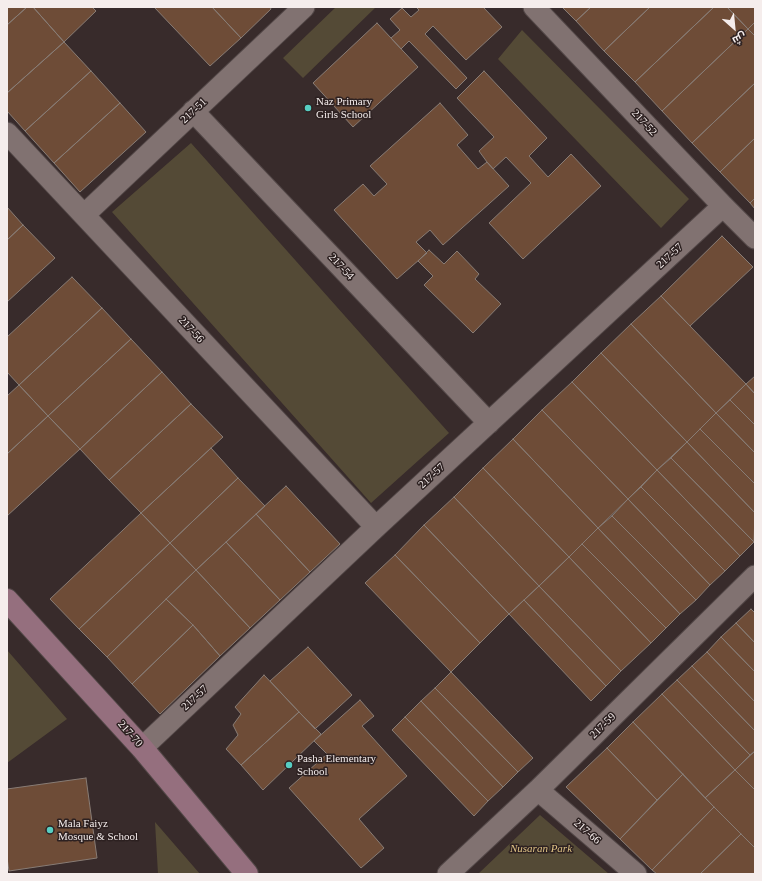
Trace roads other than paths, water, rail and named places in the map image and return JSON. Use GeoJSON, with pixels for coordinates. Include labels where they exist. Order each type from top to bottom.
{"type":"FeatureCollection","features":[{"type":"Feature","properties":{"kind":"street","name":"217-51"},"geometry":{"type":"LineString","coordinates":[[84,215],[304,7]]}},
{"type":"Feature","properties":{"kind":"street","name":"217-52"},"geometry":{"type":"LineString","coordinates":[[534,7],[755,238]]}},
{"type":"Feature","properties":{"kind":"street","name":"217-54"},"geometry":{"type":"LineString","coordinates":[[193,111],[489,423]]}},
{"type":"Feature","properties":{"kind":"street","name":"217-56"},"geometry":{"type":"LineString","coordinates":[[7,133],[376,527]]}},
{"type":"Feature","properties":{"kind":"street","name":"217-57"},"geometry":{"type":"LineString","coordinates":[[142,748],[376,527],[723,206]]}},
{"type":"Feature","properties":{"kind":"street","name":"217-59"},"geometry":{"type":"LineString","coordinates":[[448,874],[538,790],[755,576]]}},
{"type":"Feature","properties":{"kind":"street","name":"217-70"},"geometry":{"type":"LineString","coordinates":[[7,600],[142,748],[247,874]]}},
{"type":"Feature","properties":{"kind":"street","name":"217-66"},"geometry":{"type":"LineString","coordinates":[[538,790],[636,874]]}},
{"type":"Feature","properties":{"kind":"place","name":"Naz Primary Girls School"},"geometry":{"type":"Point","coordinates":[308,108]}},
{"type":"Feature","properties":{"kind":"place","name":"Pasha Elementary School"},"geometry":{"type":"Point","coordinates":[289,765]}},
{"type":"Feature","properties":{"kind":"place","name":"Mala Faiyz Mosque & School"},"geometry":{"type":"Point","coordinates":[50,830]}},
{"type":"Feature","properties":{"kind":"park label","name":"Nusaran Park"},"geometry":{"type":"Point","coordinates":[541,849]}}]}
